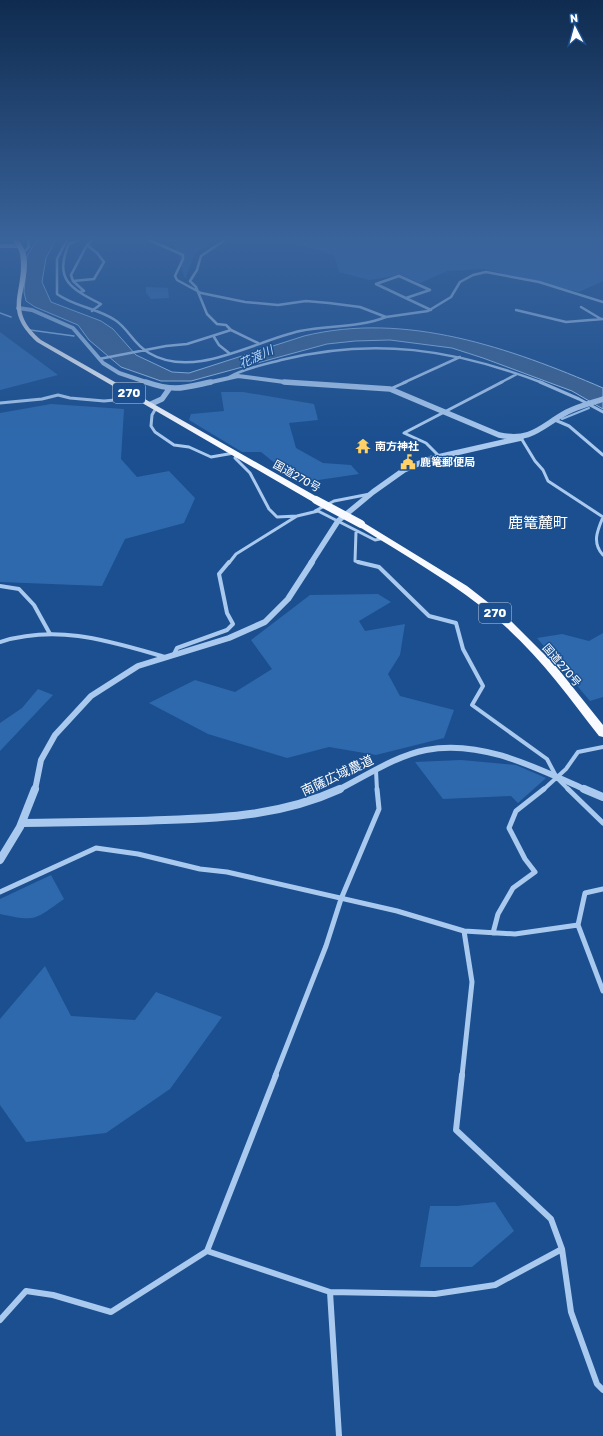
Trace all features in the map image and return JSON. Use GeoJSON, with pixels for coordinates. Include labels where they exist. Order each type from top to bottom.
{"type":"FeatureCollection","features":[{"type":"Feature","properties":{"kind":"highway","name":"国道270号"},"geometry":{"type":"LineString","coordinates":[[18,308],[19,317],[24,328],[34,337],[316,500],[358,528],[386,538],[464,588],[504,620],[551,667],[603,733]]}},
{"type":"Feature","properties":{"kind":"street"},"geometry":{"type":"LineString","coordinates":[[81,307],[117,321],[131,341],[161,360],[177,363],[195,362],[300,331],[335,326],[367,324],[386,317],[431,310],[435,307]]}},
{"type":"Feature","properties":{"kind":"street"},"geometry":{"type":"LineString","coordinates":[[92,311],[98,307]]}},
{"type":"Feature","properties":{"kind":"street"},"geometry":{"type":"LineString","coordinates":[[205,307],[208,314],[217,324],[226,325],[231,330],[258,343]]}},
{"type":"Feature","properties":{"kind":"street"},"geometry":{"type":"LineString","coordinates":[[360,307],[386,317]]}},
{"type":"Feature","properties":{"kind":"street"},"geometry":{"type":"LineString","coordinates":[[425,307],[431,310]]}},
{"type":"Feature","properties":{"kind":"street"},"geometry":{"type":"LineString","coordinates":[[581,307],[602,319]]}},
{"type":"Feature","properties":{"kind":"street"},"geometry":{"type":"LineString","coordinates":[[18,308],[32,310],[73,328],[82,335],[99,359],[126,376],[169,389],[190,387],[229,377],[284,359],[316,352],[353,347],[406,347],[461,357],[517,374],[558,388],[603,412]]}},
{"type":"Feature","properties":{"kind":"street"},"geometry":{"type":"LineString","coordinates":[[516,310],[566,322],[602,319]]}},
{"type":"Feature","properties":{"kind":"street"},"geometry":{"type":"LineString","coordinates":[[99,359],[138,351],[187,344],[214,337],[231,330]]}},
{"type":"Feature","properties":{"kind":"street"},"geometry":{"type":"LineString","coordinates":[[214,337],[219,346],[229,353]]}},
{"type":"Feature","properties":{"kind":"street"},"geometry":{"type":"LineString","coordinates":[[390,389],[461,357]]}},
{"type":"Feature","properties":{"kind":"street"},"geometry":{"type":"LineString","coordinates":[[441,458],[426,443],[404,433],[517,374]]}},
{"type":"Feature","properties":{"kind":"street"},"geometry":{"type":"LineString","coordinates":[[229,377],[238,376],[292,383],[390,389],[506,437],[521,438]]}},
{"type":"Feature","properties":{"kind":"street"},"geometry":{"type":"LineString","coordinates":[[169,389],[162,399],[154,406],[152,426],[155,432],[174,445],[189,447],[211,457],[236,454],[235,458],[250,473],[269,509],[277,516],[297,516],[315,511],[320,507],[347,498],[371,494]]}},
{"type":"Feature","properties":{"kind":"street"},"geometry":{"type":"LineString","coordinates":[[0,403],[42,399],[58,395],[70,398],[104,401],[139,398]]}},
{"type":"Feature","properties":{"kind":"street"},"geometry":{"type":"LineString","coordinates":[[0,860],[22,823],[34,794],[41,760],[55,735],[91,696],[138,666],[229,638],[265,622],[288,599],[338,520],[392,477],[417,463],[441,458],[444,455],[532,436],[566,413],[603,399]]}},
{"type":"Feature","properties":{"kind":"street"},"geometry":{"type":"LineString","coordinates":[[555,420],[569,426],[603,455]]}},
{"type":"Feature","properties":{"kind":"street"},"geometry":{"type":"LineString","coordinates":[[521,438],[535,461],[543,470],[548,481],[603,517],[596,534],[595,543],[597,549],[603,555]]}},
{"type":"Feature","properties":{"kind":"street"},"geometry":{"type":"LineString","coordinates":[[315,511],[358,528],[355,561],[379,568],[429,616],[456,623],[463,649],[483,686],[472,704],[547,759],[557,778],[603,823]]}},
{"type":"Feature","properties":{"kind":"street"},"geometry":{"type":"LineString","coordinates":[[174,654],[177,648],[227,630],[233,624],[227,613],[219,574],[236,554],[297,516]]}},
{"type":"Feature","properties":{"kind":"street"},"geometry":{"type":"LineString","coordinates":[[0,586],[19,590],[34,605],[50,634]]}},
{"type":"Feature","properties":{"kind":"street"},"geometry":{"type":"LineString","coordinates":[[0,642],[13,636],[50,634],[99,638],[165,657]]}},
{"type":"Feature","properties":{"kind":"street"},"geometry":{"type":"LineString","coordinates":[[493,933],[498,914],[513,888],[535,872],[525,859],[509,828],[516,810],[557,778],[566,769],[578,752],[603,747]]}},
{"type":"Feature","properties":{"kind":"street","name":"南薩広域農道"},"geometry":{"type":"LineString","coordinates":[[22,823],[110,822],[250,815],[285,809],[319,799],[419,751],[452,748],[492,753],[518,761],[603,797]]}},
{"type":"Feature","properties":{"kind":"street"},"geometry":{"type":"LineString","coordinates":[[0,1320],[26,1291],[53,1295],[111,1312],[207,1251],[326,946],[341,899],[378,809],[376,771]]}},
{"type":"Feature","properties":{"kind":"street"},"geometry":{"type":"LineString","coordinates":[[0,892],[96,848],[138,854],[200,869],[227,872],[341,899],[397,910],[464,930],[515,934],[578,925]]}},
{"type":"Feature","properties":{"kind":"street"},"geometry":{"type":"LineString","coordinates":[[603,889],[586,893],[578,925],[603,991]]}},
{"type":"Feature","properties":{"kind":"street"},"geometry":{"type":"LineString","coordinates":[[464,930],[472,982],[456,1130],[550,1219],[562,1249],[571,1312],[597,1384],[603,1390]]}},
{"type":"Feature","properties":{"kind":"street"},"geometry":{"type":"LineString","coordinates":[[207,1251],[330,1292],[435,1294],[495,1285],[562,1249]]}},
{"type":"Feature","properties":{"kind":"street"},"geometry":{"type":"LineString","coordinates":[[330,1292],[339,1436]]}},
{"type":"Feature","properties":{"kind":"shaded area"},"geometry":{"type":"Polygon","coordinates":[[[0,332],[58,375],[0,390],[0,332]]]}},
{"type":"Feature","properties":{"kind":"shaded area"},"geometry":{"type":"Polygon","coordinates":[[[221,392],[243,392],[314,404],[318,420],[289,423],[296,448],[323,463],[351,465],[359,474],[305,482],[294,475],[292,477],[261,452],[242,452],[189,420],[191,414],[224,411],[221,392]]]}},
{"type":"Feature","properties":{"kind":"shaded area"},"geometry":{"type":"Polygon","coordinates":[[[51,404],[124,409],[121,459],[137,477],[169,471],[195,498],[184,523],[125,539],[102,586],[0,582],[0,413],[51,404]]]}},
{"type":"Feature","properties":{"kind":"shaded area"},"geometry":{"type":"Polygon","coordinates":[[[378,594],[391,602],[359,621],[365,631],[405,624],[400,655],[388,674],[400,696],[454,710],[444,738],[376,755],[329,747],[287,758],[208,734],[149,703],[195,680],[235,692],[272,669],[251,640],[310,595],[378,594]]]}},
{"type":"Feature","properties":{"kind":"shaded area"},"geometry":{"type":"Polygon","coordinates":[[[603,633],[603,697],[590,701],[537,638],[562,634],[589,641],[603,633]]]}},
{"type":"Feature","properties":{"kind":"shaded area"},"geometry":{"type":"Polygon","coordinates":[[[38,689],[53,695],[0,751],[0,723],[22,708],[38,689]]]}},
{"type":"Feature","properties":{"kind":"shaded area"},"geometry":{"type":"Polygon","coordinates":[[[461,760],[516,765],[546,778],[518,803],[511,796],[443,799],[415,762],[461,760]]]}},
{"type":"Feature","properties":{"kind":"shaded area"},"geometry":{"type":"Polygon","coordinates":[[[51,875],[64,899],[47,911],[35,917],[21,918],[0,914],[0,899],[51,875]]]}},
{"type":"Feature","properties":{"kind":"shaded area"},"geometry":{"type":"Polygon","coordinates":[[[45,966],[71,1016],[135,1020],[156,992],[222,1017],[170,1089],[106,1133],[26,1142],[0,1105],[0,1019],[45,966]]]}},
{"type":"Feature","properties":{"kind":"shaded area"},"geometry":{"type":"Polygon","coordinates":[[[495,1202],[514,1231],[472,1267],[420,1267],[430,1206],[457,1206],[495,1202]]]}},
{"type":"Feature","properties":{"kind":"water","name":"花渡川"},"geometry":{"type":"Polygon","coordinates":[[[35,307],[64,307],[101,321],[113,329],[136,355],[172,372],[189,373],[304,336],[342,329],[381,328],[419,331],[494,347],[568,373],[603,388],[603,409],[572,391],[483,358],[452,348],[390,340],[355,341],[327,344],[191,381],[161,381],[121,367],[89,340],[78,325],[35,307]]]}},
{"type":"Feature","properties":{"kind":"waterway"},"geometry":{"type":"LineString","coordinates":[[0,313],[11,317]]}},
{"type":"Feature","properties":{"kind":"waterway"},"geometry":{"type":"LineString","coordinates":[[30,330],[74,336]]}},
{"type":"Feature","properties":{"kind":"waterway"},"geometry":{"type":"LineString","coordinates":[[562,419],[589,408]]}},
{"type":"Feature","properties":{"kind":"place","name":"南方神社"},"geometry":{"type":"Point","coordinates":[363,446]}},
{"type":"Feature","properties":{"kind":"place","name":"鹿篭郵便局"},"geometry":{"type":"Point","coordinates":[408,462]}},
{"type":"Feature","properties":{"kind":"district","name":"鹿篭麓町"},"geometry":{"type":"Point","coordinates":[538,523]}}]}
